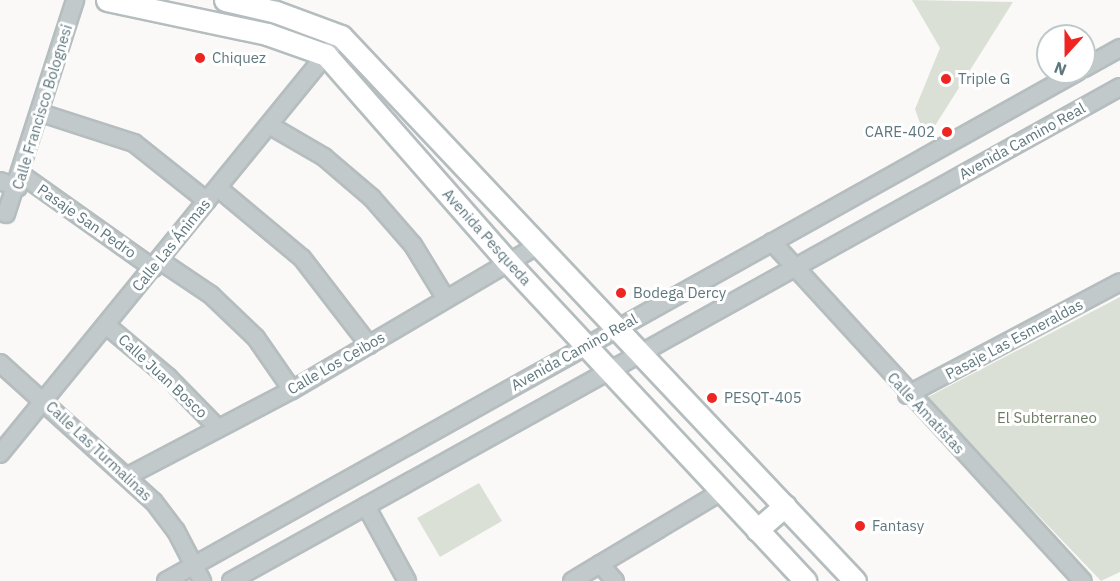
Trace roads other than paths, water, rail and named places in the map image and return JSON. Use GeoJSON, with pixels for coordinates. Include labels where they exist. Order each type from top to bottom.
{"type":"FeatureCollection","features":[{"type":"Feature","properties":{"kind":"main road","name":"Avenida Pesqueda"},"geometry":{"type":"LineString","coordinates":[[107,0],[267,34],[326,55],[508,262],[805,581]]}},
{"type":"Feature","properties":{"kind":"main road"},"geometry":{"type":"LineString","coordinates":[[225,0],[276,12],[341,36],[619,327],[855,581]]}},
{"type":"Feature","properties":{"kind":"main road"},"geometry":{"type":"LineString","coordinates":[[757,531],[785,506]]}},
{"type":"Feature","properties":{"kind":"street","name":"Calle Francisco Bolognesi"},"geometry":{"type":"LineString","coordinates":[[6,214],[20,182],[75,0]]}},
{"type":"Feature","properties":{"kind":"street","name":"Calle Las Ánimas"},"geometry":{"type":"LineString","coordinates":[[0,454],[341,36]]}},
{"type":"Feature","properties":{"kind":"street"},"geometry":{"type":"LineString","coordinates":[[1096,61],[1120,48]]}},
{"type":"Feature","properties":{"kind":"street","name":"Avenida Camino Real"},"geometry":{"type":"LineString","coordinates":[[166,581],[1055,84]]}},
{"type":"Feature","properties":{"kind":"street","name":"Avenida Camino Real"},"geometry":{"type":"LineString","coordinates":[[231,581],[1120,87]]}},
{"type":"Feature","properties":{"kind":"street"},"geometry":{"type":"LineString","coordinates":[[41,113],[134,143],[213,194],[302,258],[369,345]]}},
{"type":"Feature","properties":{"kind":"street"},"geometry":{"type":"LineString","coordinates":[[269,125],[324,157],[372,198],[413,245],[446,299]]}},
{"type":"Feature","properties":{"kind":"street","name":"Pasaje San Pedro"},"geometry":{"type":"LineString","coordinates":[[0,181],[20,182],[211,295],[256,338],[292,390]]}},
{"type":"Feature","properties":{"kind":"street","name":"Calle Amatistas"},"geometry":{"type":"LineString","coordinates":[[772,242],[908,395],[1083,581]]}},
{"type":"Feature","properties":{"kind":"street","name":"Calle Los Ceibos"},"geometry":{"type":"LineString","coordinates":[[128,476],[292,390],[540,244]]}},
{"type":"Feature","properties":{"kind":"street","name":"Pasaje Las Esmeraldas"},"geometry":{"type":"LineString","coordinates":[[908,395],[1120,282]]}},
{"type":"Feature","properties":{"kind":"street","name":"Calle Juan Bosco"},"geometry":{"type":"LineString","coordinates":[[106,325],[168,377],[219,428]]}},
{"type":"Feature","properties":{"kind":"street","name":"Calle Las Turmalinas"},"geometry":{"type":"LineString","coordinates":[[0,363],[44,399],[128,476],[176,531],[202,581]]}},
{"type":"Feature","properties":{"kind":"street"},"geometry":{"type":"LineString","coordinates":[[572,581],[721,492]]}},
{"type":"Feature","properties":{"kind":"street"},"geometry":{"type":"LineString","coordinates":[[366,506],[407,581]]}},
{"type":"Feature","properties":{"kind":"street"},"geometry":{"type":"LineString","coordinates":[[600,564],[615,581]]}},
{"type":"Feature","properties":{"kind":"place","name":"Chiquez"},"geometry":{"type":"Point","coordinates":[200,58]}},
{"type":"Feature","properties":{"kind":"place","name":"Triple G"},"geometry":{"type":"Point","coordinates":[946,79]}},
{"type":"Feature","properties":{"kind":"place","name":"CARE-402"},"geometry":{"type":"Point","coordinates":[947,132]}},
{"type":"Feature","properties":{"kind":"place","name":"Bodega Dercy"},"geometry":{"type":"Point","coordinates":[621,293]}},
{"type":"Feature","properties":{"kind":"place","name":"PESQT-405"},"geometry":{"type":"Point","coordinates":[712,398]}},
{"type":"Feature","properties":{"kind":"place","name":"Fantasy"},"geometry":{"type":"Point","coordinates":[860,526]}},
{"type":"Feature","properties":{"kind":"park label","name":"El Subterraneo"},"geometry":{"type":"Point","coordinates":[1047,418]}}]}
